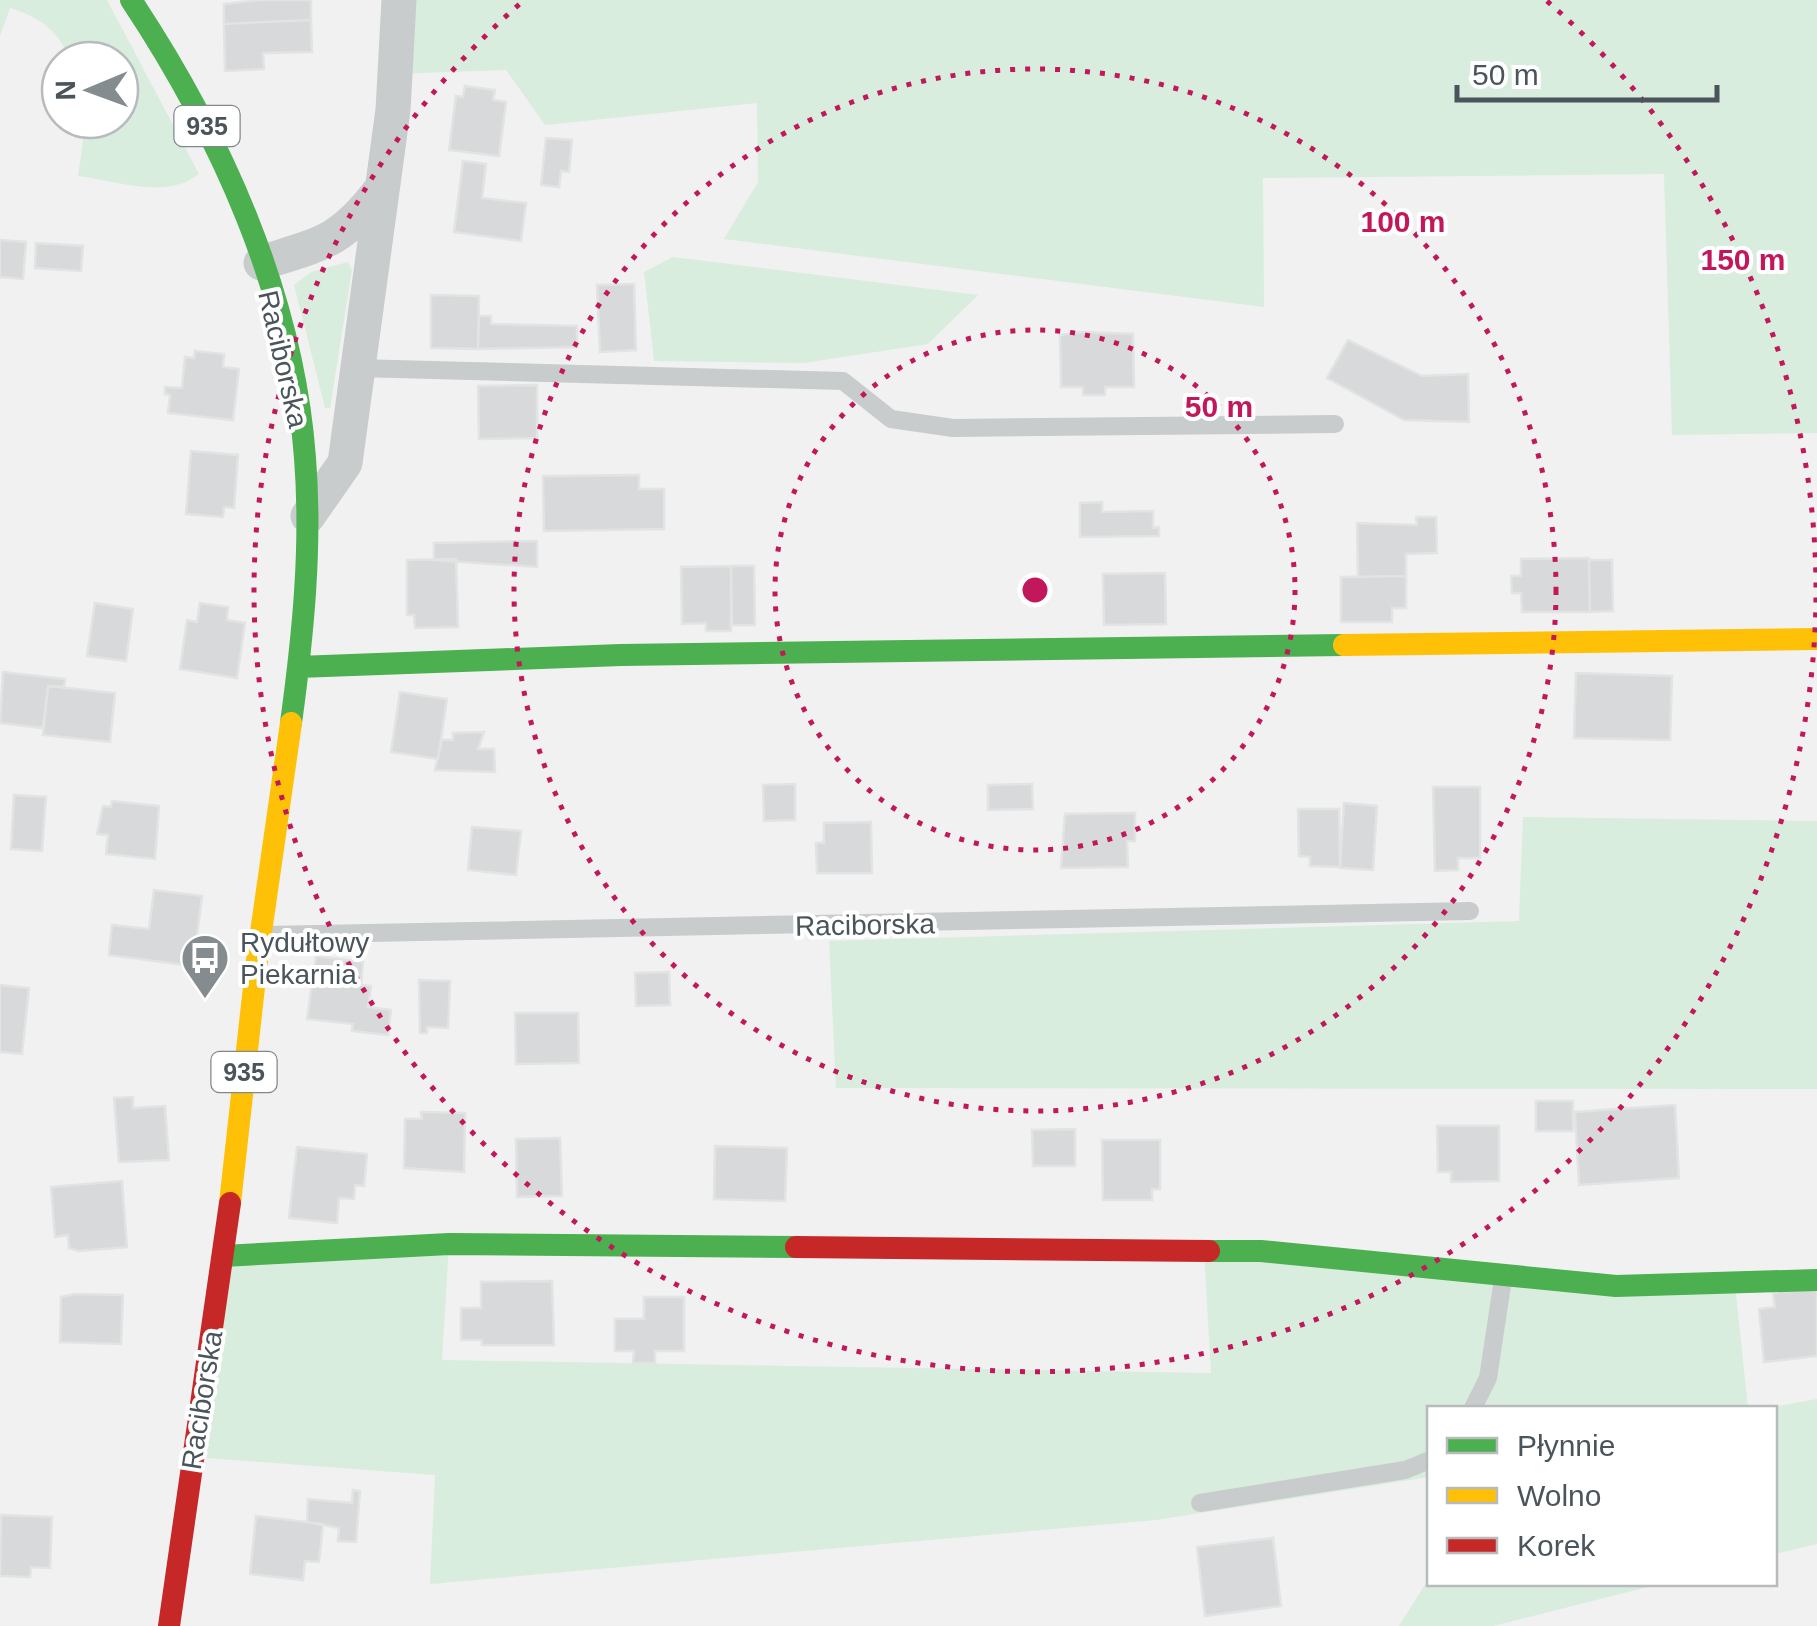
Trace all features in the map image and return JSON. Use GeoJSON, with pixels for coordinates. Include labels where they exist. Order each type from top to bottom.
{"type":"FeatureCollection","features":[{"type":"Feature","properties":{"kind":"street","name":"Raciborska"},"geometry":{"type":"LineString","coordinates":[[132,0],[215,141],[261,264],[298,396],[308,516],[298,666],[261,935],[224,1256],[168,1626]]}},
{"type":"Feature","properties":{"kind":"street","name":"Raciborska"},"geometry":{"type":"LineString","coordinates":[[308,516],[344,462],[379,191],[394,110],[399,0]]}},
{"type":"Feature","properties":{"kind":"street","name":"Raciborska"},"geometry":{"type":"LineString","coordinates":[[261,264],[341,234],[352,227],[379,191]]}},
{"type":"Feature","properties":{"kind":"street"},"geometry":{"type":"LineString","coordinates":[[298,666],[661,654],[1817,638]]}},
{"type":"Feature","properties":{"kind":"street"},"geometry":{"type":"LineString","coordinates":[[224,1256],[449,1244],[1260,1251],[1616,1286],[1817,1280]]}},
{"type":"Feature","properties":{"kind":"lane"},"geometry":{"type":"LineString","coordinates":[[356,368],[843,381],[891,420],[953,428],[1336,424]]}},
{"type":"Feature","properties":{"kind":"lane","name":"Raciborska"},"geometry":{"type":"LineString","coordinates":[[261,935],[1470,911]]}},
{"type":"Feature","properties":{"kind":"lane"},"geometry":{"type":"LineString","coordinates":[[1474,1406],[1488,1378],[1504,1274]]}},
{"type":"Feature","properties":{"kind":"lane"},"geometry":{"type":"LineString","coordinates":[[1200,1503],[1405,1470],[1427,1461]]}},
{"type":"Feature","properties":{"kind":"green space"},"geometry":{"type":"Polygon","coordinates":[[[0,0],[107,0],[128,40],[59,40],[47,26],[10,8],[0,36],[0,0]]]}},
{"type":"Feature","properties":{"kind":"green space"},"geometry":{"type":"Polygon","coordinates":[[[399,0],[1817,0],[1817,433],[1672,435],[1664,174],[1263,178],[1264,307],[724,239],[758,182],[757,103],[545,125],[506,70],[395,74],[399,0]]]}},
{"type":"Feature","properties":{"kind":"green space"},"geometry":{"type":"Polygon","coordinates":[[[140,62],[199,174],[186,182],[156,187],[78,176],[83,142],[140,140],[140,62]]]}},
{"type":"Feature","properties":{"kind":"green space"},"geometry":{"type":"Polygon","coordinates":[[[673,257],[978,295],[928,344],[804,363],[654,361],[644,272],[673,257]]]}},
{"type":"Feature","properties":{"kind":"green space"},"geometry":{"type":"Polygon","coordinates":[[[348,262],[352,270],[330,408],[325,408],[294,285],[311,272],[348,262]]]}},
{"type":"Feature","properties":{"kind":"green space"},"geometry":{"type":"Polygon","coordinates":[[[1523,817],[1817,821],[1817,1089],[836,1088],[829,941],[1519,921],[1523,817]]]}},
{"type":"Feature","properties":{"kind":"green space"},"geometry":{"type":"Polygon","coordinates":[[[449,1244],[442,1360],[1211,1373],[1204,1251],[1735,1285],[1748,1406],[1427,1406],[1427,1477],[1156,1520],[430,1584],[435,1475],[193,1457],[223,1256],[449,1244]]]}},
{"type":"Feature","properties":{"kind":"green space"},"geometry":{"type":"Polygon","coordinates":[[[1817,1399],[1817,1544],[1777,1554],[1777,1406],[1817,1399]]]}},
{"type":"Feature","properties":{"kind":"green space"},"geometry":{"type":"Polygon","coordinates":[[[1427,1581],[1427,1586],[1652,1586],[1493,1626],[1399,1626],[1427,1581]]]}},
{"type":"Feature","properties":{"kind":"building"},"geometry":{"type":"Polygon","coordinates":[[[311,0],[311,20],[224,24],[224,4],[311,0]]]}},
{"type":"Feature","properties":{"kind":"building"},"geometry":{"type":"Polygon","coordinates":[[[311,20],[312,52],[263,53],[264,69],[225,71],[224,24],[311,20]]]}},
{"type":"Feature","properties":{"kind":"building"},"geometry":{"type":"Polygon","coordinates":[[[465,86],[495,90],[493,100],[506,102],[499,156],[449,150],[456,96],[463,97],[465,86]]]}},
{"type":"Feature","properties":{"kind":"building"},"geometry":{"type":"Polygon","coordinates":[[[546,138],[572,140],[569,172],[561,171],[559,187],[541,185],[546,138]]]}},
{"type":"Feature","properties":{"kind":"building"},"geometry":{"type":"Polygon","coordinates":[[[463,161],[486,164],[482,198],[526,203],[521,241],[454,232],[463,161]]]}},
{"type":"Feature","properties":{"kind":"building"},"geometry":{"type":"Polygon","coordinates":[[[0,240],[26,242],[23,279],[0,277],[0,240]]]}},
{"type":"Feature","properties":{"kind":"building"},"geometry":{"type":"Polygon","coordinates":[[[36,243],[83,246],[81,271],[35,268],[36,243]]]}},
{"type":"Feature","properties":{"kind":"building"},"geometry":{"type":"Polygon","coordinates":[[[634,284],[636,350],[600,352],[597,285],[634,284]]]}},
{"type":"Feature","properties":{"kind":"building"},"geometry":{"type":"Polygon","coordinates":[[[431,295],[479,296],[478,349],[431,348],[431,295]]]}},
{"type":"Feature","properties":{"kind":"building"},"geometry":{"type":"Polygon","coordinates":[[[479,316],[491,316],[491,324],[577,326],[577,347],[478,349],[479,316]]]}},
{"type":"Feature","properties":{"kind":"building"},"geometry":{"type":"Polygon","coordinates":[[[1133,334],[1134,387],[1105,387],[1105,395],[1083,395],[1083,387],[1061,387],[1060,335],[1133,334]]]}},
{"type":"Feature","properties":{"kind":"building"},"geometry":{"type":"Polygon","coordinates":[[[1348,340],[1422,376],[1468,374],[1469,422],[1404,420],[1327,378],[1348,340]]]}},
{"type":"Feature","properties":{"kind":"building"},"geometry":{"type":"Polygon","coordinates":[[[195,351],[224,354],[223,367],[239,369],[233,420],[168,413],[170,395],[165,394],[165,387],[182,388],[185,357],[194,358],[195,351]]]}},
{"type":"Feature","properties":{"kind":"building"},"geometry":{"type":"Polygon","coordinates":[[[537,385],[537,438],[479,439],[478,386],[537,385]]]}},
{"type":"Feature","properties":{"kind":"building"},"geometry":{"type":"Polygon","coordinates":[[[191,451],[238,455],[234,508],[224,507],[223,517],[186,514],[191,451]]]}},
{"type":"Feature","properties":{"kind":"building"},"geometry":{"type":"Polygon","coordinates":[[[639,475],[639,489],[664,489],[664,529],[544,531],[543,476],[639,475]]]}},
{"type":"Feature","properties":{"kind":"building"},"geometry":{"type":"Polygon","coordinates":[[[1102,502],[1102,512],[1153,511],[1153,528],[1159,527],[1159,536],[1080,537],[1080,503],[1102,502]]]}},
{"type":"Feature","properties":{"kind":"building"},"geometry":{"type":"Polygon","coordinates":[[[1416,517],[1436,517],[1437,553],[1406,554],[1406,576],[1358,577],[1357,523],[1417,525],[1416,517]]]}},
{"type":"Feature","properties":{"kind":"building"},"geometry":{"type":"Polygon","coordinates":[[[537,541],[537,567],[434,560],[434,543],[537,541]]]}},
{"type":"Feature","properties":{"kind":"building"},"geometry":{"type":"Polygon","coordinates":[[[1589,558],[1590,612],[1522,612],[1521,593],[1512,593],[1511,576],[1521,576],[1521,559],[1589,558]]]}},
{"type":"Feature","properties":{"kind":"building"},"geometry":{"type":"Polygon","coordinates":[[[456,559],[458,627],[415,628],[414,615],[407,615],[407,560],[456,559]]]}},
{"type":"Feature","properties":{"kind":"building"},"geometry":{"type":"Polygon","coordinates":[[[1589,560],[1612,560],[1613,611],[1590,612],[1589,560]]]}},
{"type":"Feature","properties":{"kind":"building"},"geometry":{"type":"Polygon","coordinates":[[[731,566],[754,566],[755,625],[732,625],[731,566]]]}},
{"type":"Feature","properties":{"kind":"building"},"geometry":{"type":"Polygon","coordinates":[[[731,566],[731,631],[706,631],[706,623],[682,624],[681,567],[731,566]]]}},
{"type":"Feature","properties":{"kind":"building"},"geometry":{"type":"Polygon","coordinates":[[[1165,573],[1166,624],[1104,625],[1103,574],[1165,573]]]}},
{"type":"Feature","properties":{"kind":"building"},"geometry":{"type":"Polygon","coordinates":[[[1406,576],[1406,608],[1392,608],[1392,622],[1341,622],[1341,577],[1406,576]]]}},
{"type":"Feature","properties":{"kind":"building"},"geometry":{"type":"Polygon","coordinates":[[[95,603],[133,609],[126,661],[87,656],[95,603]]]}},
{"type":"Feature","properties":{"kind":"building"},"geometry":{"type":"Polygon","coordinates":[[[200,603],[228,607],[227,620],[245,623],[237,678],[180,669],[187,620],[197,622],[200,603]]]}},
{"type":"Feature","properties":{"kind":"building"},"geometry":{"type":"Polygon","coordinates":[[[3,672],[65,679],[64,687],[48,686],[43,728],[0,723],[3,672]]]}},
{"type":"Feature","properties":{"kind":"building"},"geometry":{"type":"Polygon","coordinates":[[[1576,673],[1672,676],[1670,740],[1574,738],[1576,673]]]}},
{"type":"Feature","properties":{"kind":"building"},"geometry":{"type":"Polygon","coordinates":[[[48,686],[115,693],[110,742],[43,735],[48,686]]]}},
{"type":"Feature","properties":{"kind":"building"},"geometry":{"type":"Polygon","coordinates":[[[400,692],[447,699],[438,759],[391,752],[400,692]]]}},
{"type":"Feature","properties":{"kind":"building"},"geometry":{"type":"Polygon","coordinates":[[[484,732],[478,749],[494,749],[495,772],[435,770],[442,740],[453,740],[453,733],[484,732]]]}},
{"type":"Feature","properties":{"kind":"building"},"geometry":{"type":"Polygon","coordinates":[[[795,784],[795,820],[764,821],[763,785],[795,784]]]}},
{"type":"Feature","properties":{"kind":"building"},"geometry":{"type":"Polygon","coordinates":[[[1032,784],[1033,809],[988,810],[988,785],[1032,784]]]}},
{"type":"Feature","properties":{"kind":"building"},"geometry":{"type":"Polygon","coordinates":[[[1433,787],[1480,787],[1480,858],[1458,858],[1458,870],[1435,871],[1433,787]]]}},
{"type":"Feature","properties":{"kind":"building"},"geometry":{"type":"Polygon","coordinates":[[[14,795],[46,797],[42,851],[11,849],[14,795]]]}},
{"type":"Feature","properties":{"kind":"building"},"geometry":{"type":"Polygon","coordinates":[[[112,801],[159,806],[155,859],[106,854],[108,835],[97,834],[103,806],[111,807],[112,801]]]}},
{"type":"Feature","properties":{"kind":"building"},"geometry":{"type":"Polygon","coordinates":[[[1344,803],[1377,806],[1373,870],[1340,868],[1344,803]]]}},
{"type":"Feature","properties":{"kind":"building"},"geometry":{"type":"Polygon","coordinates":[[[1298,809],[1339,809],[1340,867],[1310,866],[1310,857],[1299,856],[1298,809]]]}},
{"type":"Feature","properties":{"kind":"building"},"geometry":{"type":"Polygon","coordinates":[[[1135,813],[1135,841],[1127,841],[1128,867],[1061,868],[1065,814],[1135,813]]]}},
{"type":"Feature","properties":{"kind":"building"},"geometry":{"type":"Polygon","coordinates":[[[871,822],[872,873],[817,873],[816,843],[824,843],[824,823],[871,822]]]}},
{"type":"Feature","properties":{"kind":"building"},"geometry":{"type":"Polygon","coordinates":[[[472,827],[521,831],[516,875],[468,870],[472,827]]]}},
{"type":"Feature","properties":{"kind":"building"},"geometry":{"type":"Polygon","coordinates":[[[154,890],[202,896],[193,966],[109,955],[112,925],[149,929],[154,890]]]}},
{"type":"Feature","properties":{"kind":"building"},"geometry":{"type":"Polygon","coordinates":[[[316,956],[363,962],[361,985],[371,986],[368,1007],[391,1010],[388,1035],[352,1031],[353,1024],[307,1019],[316,956]]]}},
{"type":"Feature","properties":{"kind":"building"},"geometry":{"type":"Polygon","coordinates":[[[669,972],[670,1005],[636,1006],[635,973],[669,972]]]}},
{"type":"Feature","properties":{"kind":"building"},"geometry":{"type":"Polygon","coordinates":[[[419,980],[450,981],[448,1028],[427,1027],[427,1033],[420,1033],[419,980]]]}},
{"type":"Feature","properties":{"kind":"building"},"geometry":{"type":"Polygon","coordinates":[[[0,985],[29,988],[22,1054],[0,1052],[0,985]]]}},
{"type":"Feature","properties":{"kind":"building"},"geometry":{"type":"Polygon","coordinates":[[[515,1013],[578,1013],[579,1063],[516,1064],[515,1013]]]}},
{"type":"Feature","properties":{"kind":"building"},"geometry":{"type":"Polygon","coordinates":[[[133,1097],[133,1108],[165,1106],[169,1160],[119,1162],[114,1098],[133,1097]]]}},
{"type":"Feature","properties":{"kind":"building"},"geometry":{"type":"Polygon","coordinates":[[[1536,1101],[1573,1101],[1573,1131],[1536,1131],[1536,1101]]]}},
{"type":"Feature","properties":{"kind":"building"},"geometry":{"type":"Polygon","coordinates":[[[1675,1105],[1679,1178],[1579,1185],[1575,1112],[1675,1105]]]}},
{"type":"Feature","properties":{"kind":"building"},"geometry":{"type":"Polygon","coordinates":[[[421,1112],[465,1113],[464,1172],[404,1168],[405,1119],[422,1119],[421,1112]]]}},
{"type":"Feature","properties":{"kind":"building"},"geometry":{"type":"Polygon","coordinates":[[[1437,1126],[1499,1126],[1499,1181],[1451,1182],[1451,1172],[1438,1172],[1437,1126]]]}},
{"type":"Feature","properties":{"kind":"building"},"geometry":{"type":"Polygon","coordinates":[[[1075,1129],[1075,1166],[1033,1166],[1032,1130],[1075,1129]]]}},
{"type":"Feature","properties":{"kind":"building"},"geometry":{"type":"Polygon","coordinates":[[[560,1138],[562,1196],[517,1197],[516,1139],[560,1138]]]}},
{"type":"Feature","properties":{"kind":"building"},"geometry":{"type":"Polygon","coordinates":[[[1102,1140],[1160,1140],[1160,1189],[1152,1189],[1152,1200],[1103,1200],[1102,1140]]]}},
{"type":"Feature","properties":{"kind":"building"},"geometry":{"type":"Polygon","coordinates":[[[715,1146],[787,1148],[785,1201],[714,1199],[715,1146]]]}},
{"type":"Feature","properties":{"kind":"building"},"geometry":{"type":"Polygon","coordinates":[[[297,1147],[367,1154],[364,1186],[355,1185],[354,1199],[339,1198],[337,1223],[289,1218],[297,1147]]]}},
{"type":"Feature","properties":{"kind":"building"},"geometry":{"type":"Polygon","coordinates":[[[122,1181],[127,1247],[79,1251],[69,1248],[68,1235],[55,1237],[51,1187],[122,1181]]]}},
{"type":"Feature","properties":{"kind":"building"},"geometry":{"type":"Polygon","coordinates":[[[552,1281],[554,1345],[482,1345],[482,1340],[461,1340],[461,1308],[481,1308],[481,1282],[552,1281]]]}},
{"type":"Feature","properties":{"kind":"building"},"geometry":{"type":"Polygon","coordinates":[[[1817,1288],[1817,1356],[1764,1362],[1759,1309],[1775,1307],[1773,1293],[1817,1288]]]}},
{"type":"Feature","properties":{"kind":"building"},"geometry":{"type":"Polygon","coordinates":[[[123,1295],[121,1344],[60,1342],[61,1297],[123,1295]]]}},
{"type":"Feature","properties":{"kind":"building"},"geometry":{"type":"Polygon","coordinates":[[[644,1297],[684,1297],[684,1351],[655,1351],[655,1363],[633,1363],[634,1351],[615,1351],[615,1319],[644,1319],[644,1297]]]}},
{"type":"Feature","properties":{"kind":"building"},"geometry":{"type":"Polygon","coordinates":[[[353,1490],[360,1491],[356,1542],[338,1541],[339,1528],[307,1522],[308,1499],[352,1503],[353,1490]]]}},
{"type":"Feature","properties":{"kind":"building"},"geometry":{"type":"Polygon","coordinates":[[[1,1515],[52,1517],[50,1568],[31,1567],[30,1577],[0,1576],[1,1515]]]}},
{"type":"Feature","properties":{"kind":"building"},"geometry":{"type":"Polygon","coordinates":[[[256,1516],[323,1524],[319,1562],[305,1561],[303,1580],[250,1574],[256,1516]]]}},
{"type":"Feature","properties":{"kind":"building"},"geometry":{"type":"Polygon","coordinates":[[[1273,1538],[1281,1606],[1205,1616],[1197,1547],[1273,1538]]]}},
{"type":"Feature","properties":{"kind":"traffic: fast"},"geometry":{"type":"LineString","coordinates":[[131,0],[164,51],[222,161],[268,276],[285,336],[298,397],[307,524],[303,624],[291,723]]}},
{"type":"Feature","properties":{"kind":"traffic: fast"},"geometry":{"type":"LineString","coordinates":[[298,667],[621,655],[1344,645]]}},
{"type":"Feature","properties":{"kind":"traffic: fast"},"geometry":{"type":"LineString","coordinates":[[223,1256],[449,1244],[796,1247]]}},
{"type":"Feature","properties":{"kind":"traffic: fast"},"geometry":{"type":"LineString","coordinates":[[1209,1251],[1261,1251],[1616,1286],[1817,1280]]}},
{"type":"Feature","properties":{"kind":"traffic: slow"},"geometry":{"type":"LineString","coordinates":[[1344,645],[1817,639]]}},
{"type":"Feature","properties":{"kind":"traffic: slow"},"geometry":{"type":"LineString","coordinates":[[230,1203],[257,960],[291,723]]}},
{"type":"Feature","properties":{"kind":"traffic: jam"},"geometry":{"type":"LineString","coordinates":[[169,1626],[230,1203]]}},
{"type":"Feature","properties":{"kind":"traffic: jam"},"geometry":{"type":"LineString","coordinates":[[796,1247],[1209,1251]]}},
{"type":"Feature","properties":{"kind":"place","name":"Rydułtowy Piekarnia"},"geometry":{"type":"Point","coordinates":[205,1000]}}]}
